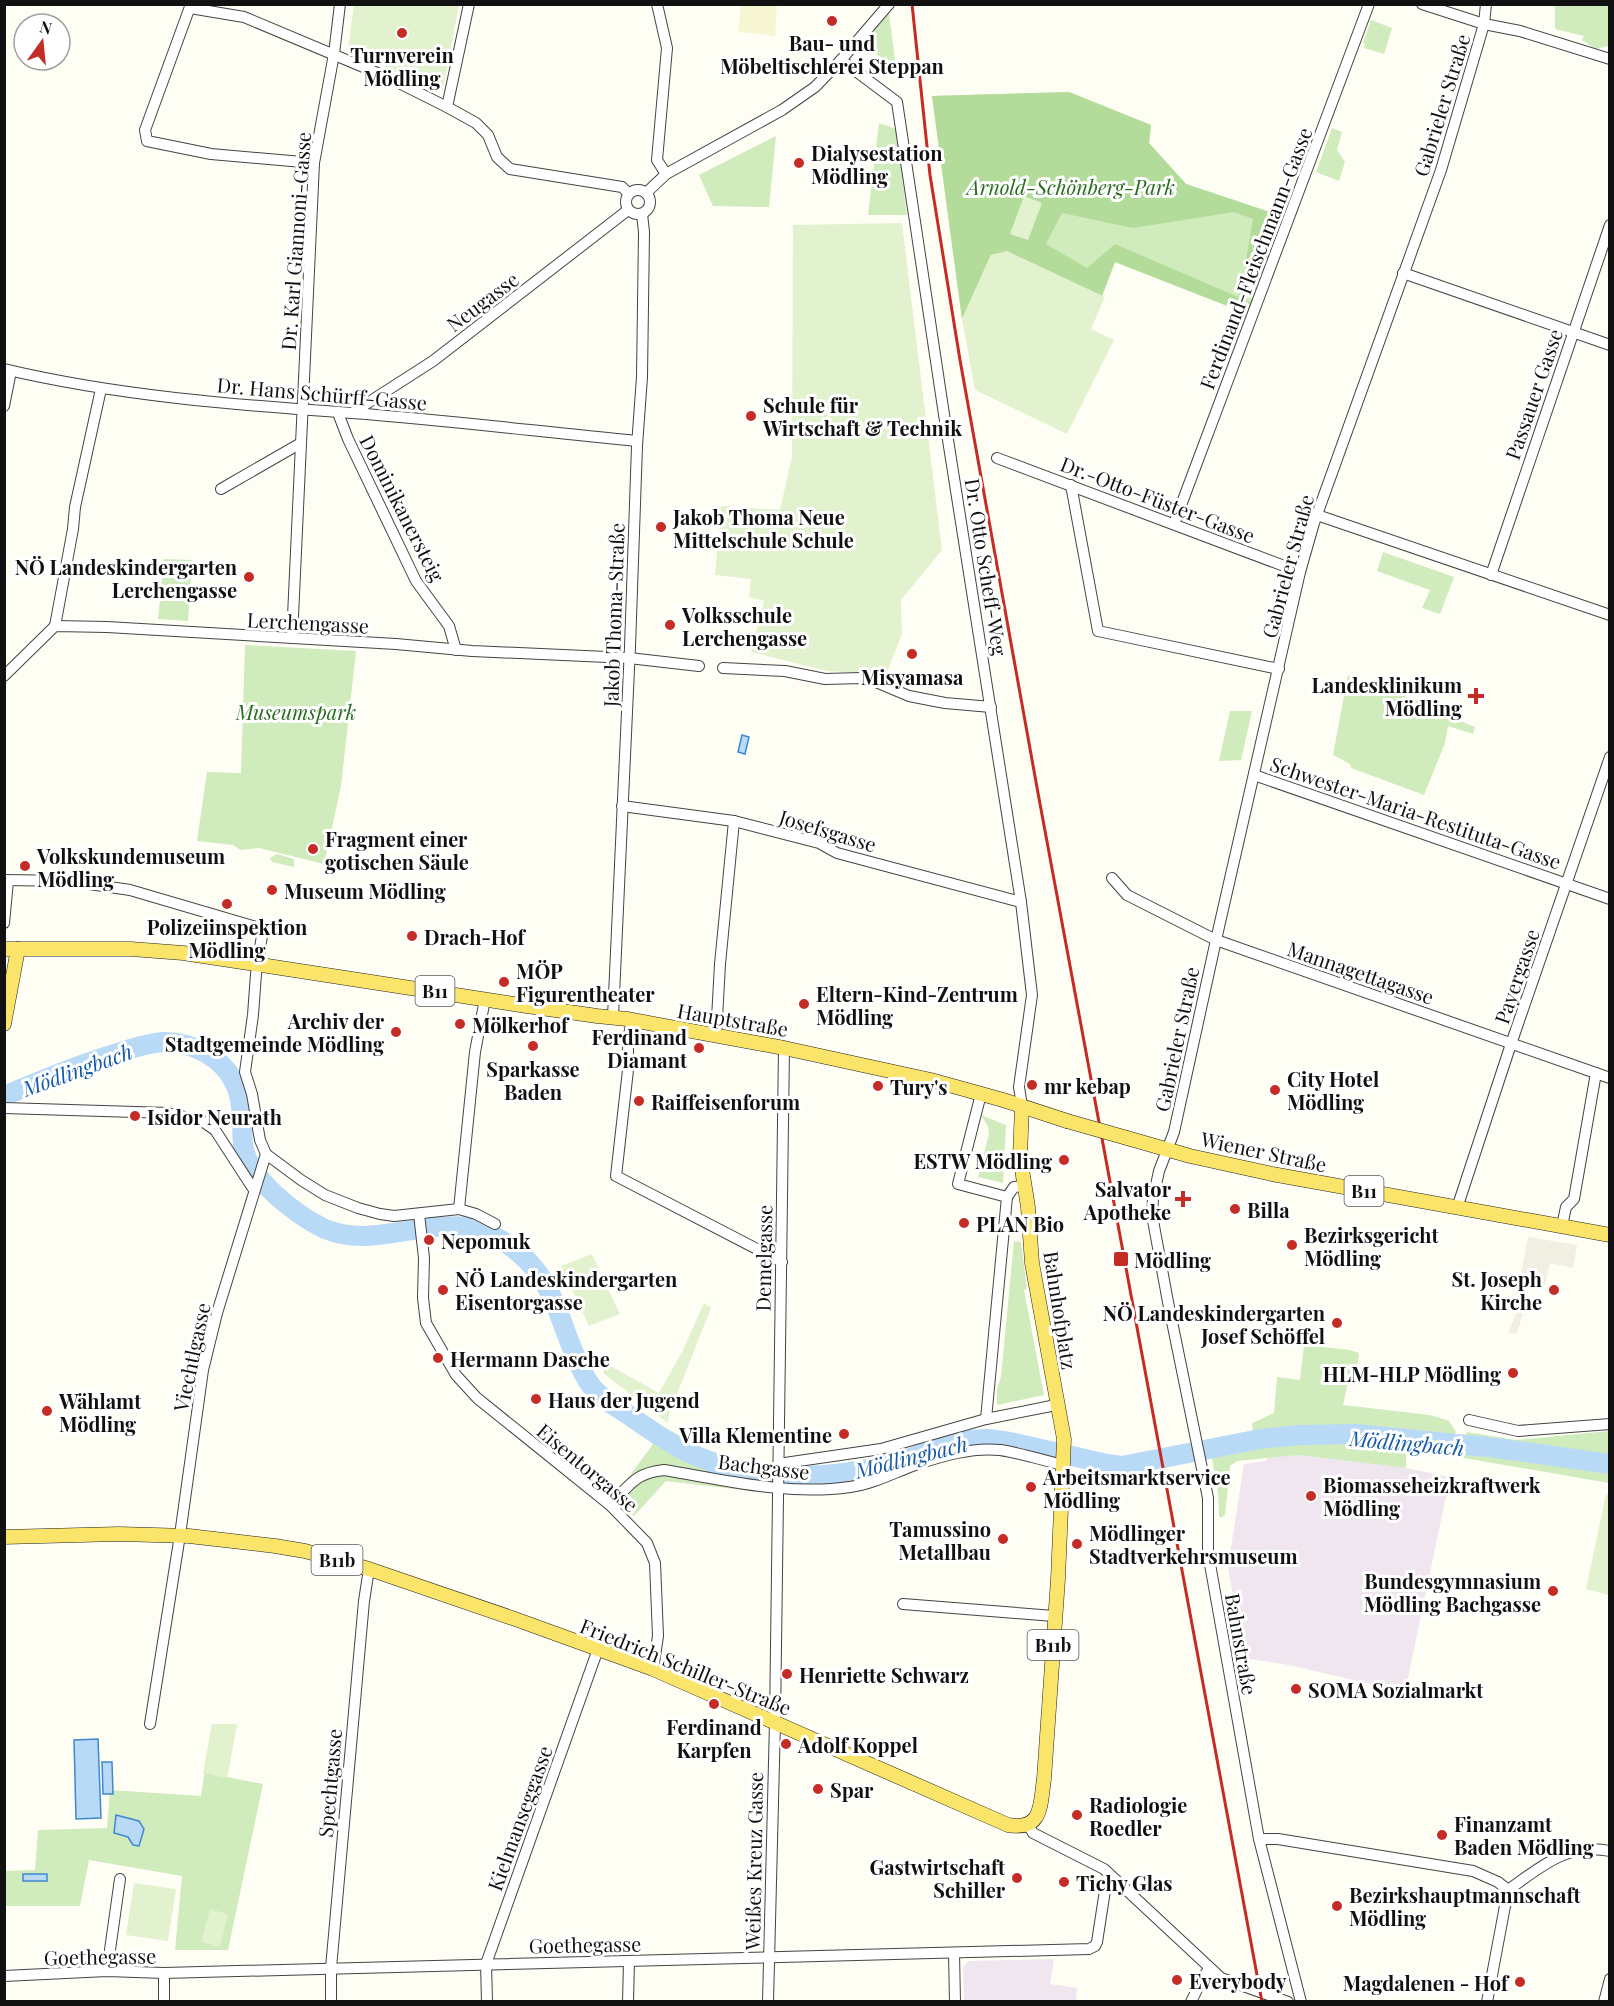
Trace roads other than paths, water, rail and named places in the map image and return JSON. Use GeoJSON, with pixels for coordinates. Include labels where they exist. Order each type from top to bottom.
{"type":"FeatureCollection","features":[{"type":"Feature","properties":{"kind":"main road","name":"Hauptstraße"},"geometry":{"type":"LineString","coordinates":[[11,949],[131,949],[183,953],[613,1017],[784,1048],[932,1080],[1022,1106]]}},
{"type":"Feature","properties":{"kind":"main road"},"geometry":{"type":"LineString","coordinates":[[4,1024],[11,949]]}},
{"type":"Feature","properties":{"kind":"main road","name":"Wiener Straße"},"geometry":{"type":"LineString","coordinates":[[1022,1106],[1126,1138],[1244,1168],[1610,1235]]}},
{"type":"Feature","properties":{"kind":"main road","name":"Bahnhofplatz"},"geometry":{"type":"LineString","coordinates":[[1022,1106],[1020,1157],[1028,1207],[1032,1263],[1064,1441],[1063,1462]]}},
{"type":"Feature","properties":{"kind":"main road","name":"B11b"},"geometry":{"type":"LineString","coordinates":[[1028,1825],[1036,1818],[1039,1810],[1044,1779],[1058,1579],[1063,1462]]}},
{"type":"Feature","properties":{"kind":"main road","name":"Friedrich Schiller-Straße"},"geometry":{"type":"LineString","coordinates":[[4,1537],[180,1535],[305,1551],[369,1569],[653,1669],[1008,1825],[1018,1827],[1028,1825]]}},
{"type":"Feature","properties":{"kind":"street","name":"Dr. Karl Giannoni-Gasse"},"geometry":{"type":"LineString","coordinates":[[292,638],[314,164],[334,54],[340,4]]}},
{"type":"Feature","properties":{"kind":"street"},"geometry":{"type":"LineString","coordinates":[[447,107],[469,4]]}},
{"type":"Feature","properties":{"kind":"street"},"geometry":{"type":"LineString","coordinates":[[657,4],[667,48],[657,160],[666,174]]}},
{"type":"Feature","properties":{"kind":"street","name":"Ferdinand-Fleischmann-Gasse"},"geometry":{"type":"LineString","coordinates":[[1174,524],[1369,4]]}},
{"type":"Feature","properties":{"kind":"street"},"geometry":{"type":"LineString","coordinates":[[1422,4],[1610,59]]}},
{"type":"Feature","properties":{"kind":"street","name":"Gabrieler Straße"},"geometry":{"type":"LineString","coordinates":[[1167,1149],[1174,1132],[1300,572],[1317,515],[1441,170],[1484,24],[1486,4]]}},
{"type":"Feature","properties":{"kind":"street"},"geometry":{"type":"LineString","coordinates":[[646,193],[666,174],[782,110],[814,87],[889,5]]}},
{"type":"Feature","properties":{"kind":"street"},"geometry":{"type":"LineString","coordinates":[[314,164],[211,154],[147,141],[145,130],[190,6],[244,17],[387,77],[447,107],[476,123],[488,135],[497,157],[510,169],[621,187],[629,194]]}},
{"type":"Feature","properties":{"kind":"street","name":"Dr. Otto Scheff-Weg"},"geometry":{"type":"LineString","coordinates":[[841,60],[897,102],[1021,902],[1032,995],[1019,1087],[1022,1106]]}},
{"type":"Feature","properties":{"kind":"street"},"geometry":{"type":"LineString","coordinates":[[635,190],[646,193],[650,203],[648,209],[642,214],[634,214],[628,210],[625,200],[629,194],[635,190]]}},
{"type":"Feature","properties":{"kind":"street","name":"Neugasse"},"geometry":{"type":"LineString","coordinates":[[352,413],[433,361],[628,210]]}},
{"type":"Feature","properties":{"kind":"street","name":"Jakob Thoma-Straße"},"geometry":{"type":"LineString","coordinates":[[613,1017],[630,658],[637,441],[642,377],[644,232],[642,214]]}},
{"type":"Feature","properties":{"kind":"street","name":"Passauer Gasse"},"geometry":{"type":"LineString","coordinates":[[1491,575],[1610,225]]}},
{"type":"Feature","properties":{"kind":"street"},"geometry":{"type":"LineString","coordinates":[[1403,273],[1610,345]]}},
{"type":"Feature","properties":{"kind":"street"},"geometry":{"type":"LineString","coordinates":[[4,406],[8,370]]}},
{"type":"Feature","properties":{"kind":"street","name":"Dr. Hans Schürff-Gasse"},"geometry":{"type":"LineString","coordinates":[[8,370],[101,389],[220,403],[352,413],[637,441]]}},
{"type":"Feature","properties":{"kind":"street"},"geometry":{"type":"LineString","coordinates":[[4,676],[55,626],[75,507],[101,389]]}},
{"type":"Feature","properties":{"kind":"street","name":"Dominikanersteig"},"geometry":{"type":"LineString","coordinates":[[338,413],[348,439],[417,581],[449,626],[456,650]]}},
{"type":"Feature","properties":{"kind":"street"},"geometry":{"type":"LineString","coordinates":[[221,489],[301,443]]}},
{"type":"Feature","properties":{"kind":"street","name":"Dr.-Otto-Füster-Gasse"},"geometry":{"type":"LineString","coordinates":[[1000,459],[1300,572]]}},
{"type":"Feature","properties":{"kind":"street"},"geometry":{"type":"LineString","coordinates":[[1071,485],[1098,631],[1279,669]]}},
{"type":"Feature","properties":{"kind":"street"},"geometry":{"type":"LineString","coordinates":[[1317,515],[1610,615]]}},
{"type":"Feature","properties":{"kind":"street","name":"Lerchengasse"},"geometry":{"type":"LineString","coordinates":[[55,626],[107,627],[456,650],[630,658],[699,666]]}},
{"type":"Feature","properties":{"kind":"street"},"geometry":{"type":"LineString","coordinates":[[723,668],[784,671],[825,679],[861,678],[909,696],[945,703],[991,707]]}},
{"type":"Feature","properties":{"kind":"street","name":"Payergasse"},"geometry":{"type":"LineString","coordinates":[[1457,1208],[1610,757]]}},
{"type":"Feature","properties":{"kind":"street","name":"Schwester-Maria-Restituta-Gasse"},"geometry":{"type":"LineString","coordinates":[[1254,775],[1610,899]]}},
{"type":"Feature","properties":{"kind":"street","name":"Josefsgasse"},"geometry":{"type":"LineString","coordinates":[[622,806],[734,821],[819,843],[837,853],[1021,902]]}},
{"type":"Feature","properties":{"kind":"street"},"geometry":{"type":"LineString","coordinates":[[716,1037],[720,964],[734,821]]}},
{"type":"Feature","properties":{"kind":"street","name":"Mannagettagasse"},"geometry":{"type":"LineString","coordinates":[[1112,878],[1127,895],[1216,940],[1610,1078]]}},
{"type":"Feature","properties":{"kind":"street"},"geometry":{"type":"LineString","coordinates":[[4,923],[6,881],[69,881],[130,890],[262,929],[245,1072],[252,1094],[260,1140],[266,1154],[326,1195],[380,1214],[419,1218],[459,1209],[476,1214],[495,1224]]}},
{"type":"Feature","properties":{"kind":"street"},"geometry":{"type":"LineString","coordinates":[[459,1209],[475,1052],[485,999]]}},
{"type":"Feature","properties":{"kind":"street"},"geometry":{"type":"LineString","coordinates":[[632,1020],[628,1040],[628,1070],[616,1176],[782,1262]]}},
{"type":"Feature","properties":{"kind":"street","name":"Demelgasse"},"geometry":{"type":"LineString","coordinates":[[777,1485],[784,1048]]}},
{"type":"Feature","properties":{"kind":"street"},"geometry":{"type":"LineString","coordinates":[[1562,1226],[1566,1208],[1574,1199],[1596,1073]]}},
{"type":"Feature","properties":{"kind":"street"},"geometry":{"type":"LineString","coordinates":[[981,1094],[958,1184],[1007,1197]]}},
{"type":"Feature","properties":{"kind":"street"},"geometry":{"type":"LineString","coordinates":[[4,1108],[168,1113],[202,1121],[215,1130],[256,1187]]}},
{"type":"Feature","properties":{"kind":"street","name":"Bahnstraße"},"geometry":{"type":"LineString","coordinates":[[1167,1149],[1155,1186],[1152,1215],[1203,1468],[1208,1498],[1208,1553],[1259,1839],[1301,2001]]}},
{"type":"Feature","properties":{"kind":"street","name":"Viechtlgasse"},"geometry":{"type":"LineString","coordinates":[[150,1724],[203,1370],[217,1313],[266,1154]]}},
{"type":"Feature","properties":{"kind":"street"},"geometry":{"type":"LineString","coordinates":[[986,1419],[1007,1197],[1014,1187],[1024,1186]]}},
{"type":"Feature","properties":{"kind":"street","name":"Eisentorgasse"},"geometry":{"type":"LineString","coordinates":[[419,1218],[424,1258],[423,1298],[426,1323],[456,1375],[477,1398],[610,1504],[647,1543],[655,1563],[658,1636],[653,1669]]}},
{"type":"Feature","properties":{"kind":"street","name":"Bachgasse"},"geometry":{"type":"LineString","coordinates":[[779,1466],[881,1449],[986,1419],[1056,1405]]}},
{"type":"Feature","properties":{"kind":"street"},"geometry":{"type":"LineString","coordinates":[[1470,1420],[1518,1431],[1610,1424]]}},
{"type":"Feature","properties":{"kind":"street","name":"Bachgasse"},"geometry":{"type":"LineString","coordinates":[[610,1504],[638,1477],[649,1472],[664,1470],[817,1490],[874,1482],[952,1454],[983,1449],[1001,1450],[1063,1462]]}},
{"type":"Feature","properties":{"kind":"street"},"geometry":{"type":"LineString","coordinates":[[775,1722],[777,1485]]}},
{"type":"Feature","properties":{"kind":"street","name":"Spechtgasse"},"geometry":{"type":"LineString","coordinates":[[331,2001],[331,1968],[364,1601],[369,1569]]}},
{"type":"Feature","properties":{"kind":"street"},"geometry":{"type":"LineString","coordinates":[[903,1604],[1054,1616]]}},
{"type":"Feature","properties":{"kind":"street","name":"Kielmanseggasse"},"geometry":{"type":"LineString","coordinates":[[487,2001],[486,1964],[598,1649]]}},
{"type":"Feature","properties":{"kind":"street","name":"Weißes Kreuz Gasse"},"geometry":{"type":"LineString","coordinates":[[768,2001],[775,1722]]}},
{"type":"Feature","properties":{"kind":"street","name":"Friedrich Schiller-Straße"},"geometry":{"type":"LineString","coordinates":[[1028,1825],[1033,1833],[1104,1869],[1221,1978],[1288,2001]]}},
{"type":"Feature","properties":{"kind":"street"},"geometry":{"type":"LineString","coordinates":[[1259,1839],[1278,1839],[1473,1871],[1498,1882],[1508,1890]]}},
{"type":"Feature","properties":{"kind":"street"},"geometry":{"type":"LineString","coordinates":[[1487,2001],[1508,1890],[1560,1855],[1570,1851],[1588,1849],[1610,1851]]}},
{"type":"Feature","properties":{"kind":"street","name":"Goethegasse"},"geometry":{"type":"LineString","coordinates":[[4,1976],[107,1971],[164,1973],[1092,1948],[1097,1942],[1106,1884],[1110,1877]]}},
{"type":"Feature","properties":{"kind":"street"},"geometry":{"type":"LineString","coordinates":[[107,1971],[120,1879]]}},
{"type":"Feature","properties":{"kind":"street"},"geometry":{"type":"LineString","coordinates":[[954,1953],[955,2001]]}},
{"type":"Feature","properties":{"kind":"street"},"geometry":{"type":"LineString","coordinates":[[628,2001],[629,1961]]}},
{"type":"Feature","properties":{"kind":"street"},"geometry":{"type":"LineString","coordinates":[[1191,2001],[1209,1969]]}},
{"type":"Feature","properties":{"kind":"street"},"geometry":{"type":"LineString","coordinates":[[164,1973],[164,2001]]}},
{"type":"Feature","properties":{"kind":"street"},"geometry":{"type":"LineString","coordinates":[[1604,2001],[1610,1979]]}},
{"type":"Feature","properties":{"kind":"water"},"geometry":{"type":"Polygon","coordinates":[[[742,735],[749,737],[745,754],[738,752],[742,735]]]}},
{"type":"Feature","properties":{"kind":"water"},"geometry":{"type":"Polygon","coordinates":[[[98,1739],[101,1818],[76,1819],[74,1740],[98,1739]]]}},
{"type":"Feature","properties":{"kind":"water"},"geometry":{"type":"Polygon","coordinates":[[[102,1762],[112,1762],[113,1794],[103,1794],[102,1762]]]}},
{"type":"Feature","properties":{"kind":"water"},"geometry":{"type":"Polygon","coordinates":[[[116,1815],[139,1821],[144,1829],[139,1846],[133,1845],[128,1837],[114,1833],[116,1815]]]}},
{"type":"Feature","properties":{"kind":"water"},"geometry":{"type":"Polygon","coordinates":[[[23,1874],[47,1874],[47,1881],[23,1881],[23,1874]]]}},
{"type":"Feature","properties":{"kind":"waterway","name":"Mödlingbach"},"geometry":{"type":"LineString","coordinates":[[4,1096],[84,1064],[151,1044],[175,1043],[206,1053],[230,1074],[238,1091],[246,1157],[263,1182],[287,1205],[313,1223],[344,1235],[371,1236],[455,1226],[478,1229],[500,1239],[519,1253],[543,1280],[577,1360],[593,1389],[608,1402],[681,1448],[699,1457],[747,1471],[795,1476],[843,1473],[891,1464],[947,1445],[982,1439],[1005,1441],[1122,1466],[1260,1439],[1300,1435],[1356,1434],[1497,1448],[1610,1464]]}},
{"type":"Feature","properties":{"kind":"railway"},"geometry":{"type":"LineString","coordinates":[[912,4],[930,175],[960,360],[1262,2002]]}},
{"type":"Feature","properties":{"kind":"place","name":"Bau- und Möbeltischlerei Steppan"},"geometry":{"type":"Point","coordinates":[832,21]}},
{"type":"Feature","properties":{"kind":"place","name":"Turnverein Mödling"},"geometry":{"type":"Point","coordinates":[402,33]}},
{"type":"Feature","properties":{"kind":"place","name":"Dialysestation Mödling"},"geometry":{"type":"Point","coordinates":[799,163]}},
{"type":"Feature","properties":{"kind":"place","name":"Schule für Wirtschaft & Technik"},"geometry":{"type":"Point","coordinates":[751,416]}},
{"type":"Feature","properties":{"kind":"place","name":"Jakob Thoma Neue Mittelschule Schule"},"geometry":{"type":"Point","coordinates":[661,527]}},
{"type":"Feature","properties":{"kind":"place","name":"NÖ Landeskindergarten Lerchengasse"},"geometry":{"type":"Point","coordinates":[249,577]}},
{"type":"Feature","properties":{"kind":"place","name":"Volksschule Lerchengasse"},"geometry":{"type":"Point","coordinates":[670,625]}},
{"type":"Feature","properties":{"kind":"place","name":"Misyamasa"},"geometry":{"type":"Point","coordinates":[912,654]}},
{"type":"Feature","properties":{"kind":"place","name":"Landesklinikum Mödling"},"geometry":{"type":"Point","coordinates":[1476,696]}},
{"type":"Feature","properties":{"kind":"place","name":"Fragment einer gotischen Säule"},"geometry":{"type":"Point","coordinates":[313,849]}},
{"type":"Feature","properties":{"kind":"place","name":"Volkskundemuseum Mödling"},"geometry":{"type":"Point","coordinates":[25,866]}},
{"type":"Feature","properties":{"kind":"place","name":"Museum Mödling"},"geometry":{"type":"Point","coordinates":[272,890]}},
{"type":"Feature","properties":{"kind":"place","name":"Polizeiinspektion Mödling"},"geometry":{"type":"Point","coordinates":[227,904]}},
{"type":"Feature","properties":{"kind":"place","name":"Drach-Hof"},"geometry":{"type":"Point","coordinates":[412,936]}},
{"type":"Feature","properties":{"kind":"place","name":"MÖP Figurentheater"},"geometry":{"type":"Point","coordinates":[504,982]}},
{"type":"Feature","properties":{"kind":"place","name":"Eltern-Kind-Zentrum Mödling"},"geometry":{"type":"Point","coordinates":[804,1004]}},
{"type":"Feature","properties":{"kind":"place","name":"Mölkerhof"},"geometry":{"type":"Point","coordinates":[460,1024]}},
{"type":"Feature","properties":{"kind":"place","name":"Archiv der Stadtgemeinde Mödling"},"geometry":{"type":"Point","coordinates":[396,1032]}},
{"type":"Feature","properties":{"kind":"place","name":"Sparkasse Baden"},"geometry":{"type":"Point","coordinates":[533,1046]}},
{"type":"Feature","properties":{"kind":"place","name":"Ferdinand Diamant"},"geometry":{"type":"Point","coordinates":[699,1048]}},
{"type":"Feature","properties":{"kind":"place","name":"mr kebap"},"geometry":{"type":"Point","coordinates":[1032,1085]}},
{"type":"Feature","properties":{"kind":"place","name":"Tury's"},"geometry":{"type":"Point","coordinates":[878,1086]}},
{"type":"Feature","properties":{"kind":"place","name":"City Hotel Mödling"},"geometry":{"type":"Point","coordinates":[1275,1090]}},
{"type":"Feature","properties":{"kind":"place","name":"Raiffeisenforum"},"geometry":{"type":"Point","coordinates":[639,1101]}},
{"type":"Feature","properties":{"kind":"place","name":"Isidor Neurath"},"geometry":{"type":"Point","coordinates":[135,1116]}},
{"type":"Feature","properties":{"kind":"place","name":"ESTW Mödling"},"geometry":{"type":"Point","coordinates":[1064,1160]}},
{"type":"Feature","properties":{"kind":"place","name":"Salvator Apotheke"},"geometry":{"type":"Point","coordinates":[1183,1199]}},
{"type":"Feature","properties":{"kind":"place","name":"Billa"},"geometry":{"type":"Point","coordinates":[1235,1209]}},
{"type":"Feature","properties":{"kind":"place","name":"PLAN Bio"},"geometry":{"type":"Point","coordinates":[964,1223]}},
{"type":"Feature","properties":{"kind":"place","name":"Nepomuk"},"geometry":{"type":"Point","coordinates":[429,1240]}},
{"type":"Feature","properties":{"kind":"place","name":"Bezirksgericht Mödling"},"geometry":{"type":"Point","coordinates":[1292,1245]}},
{"type":"Feature","properties":{"kind":"place","name":"Mödling"},"geometry":{"type":"Point","coordinates":[1121,1259]}},
{"type":"Feature","properties":{"kind":"place","name":"NÖ Landeskindergarten Eisentorgasse"},"geometry":{"type":"Point","coordinates":[443,1290]}},
{"type":"Feature","properties":{"kind":"place","name":"St. Joseph Kirche"},"geometry":{"type":"Point","coordinates":[1554,1290]}},
{"type":"Feature","properties":{"kind":"place","name":"NÖ Landeskindergarten Josef Schöffel"},"geometry":{"type":"Point","coordinates":[1337,1323]}},
{"type":"Feature","properties":{"kind":"place","name":"Hermann Dasche"},"geometry":{"type":"Point","coordinates":[438,1358]}},
{"type":"Feature","properties":{"kind":"place","name":"HLM-HLP Mödling"},"geometry":{"type":"Point","coordinates":[1513,1373]}},
{"type":"Feature","properties":{"kind":"place","name":"Haus der Jugend"},"geometry":{"type":"Point","coordinates":[536,1399]}},
{"type":"Feature","properties":{"kind":"place","name":"Wählamt Mödling"},"geometry":{"type":"Point","coordinates":[47,1411]}},
{"type":"Feature","properties":{"kind":"place","name":"Villa Klementine"},"geometry":{"type":"Point","coordinates":[844,1434]}},
{"type":"Feature","properties":{"kind":"place","name":"Arbeitsmarktservice Mödling"},"geometry":{"type":"Point","coordinates":[1031,1487]}},
{"type":"Feature","properties":{"kind":"place","name":"Biomasseheizkraftwerk Mödling"},"geometry":{"type":"Point","coordinates":[1311,1496]}},
{"type":"Feature","properties":{"kind":"place","name":"Tamussino Metallbau"},"geometry":{"type":"Point","coordinates":[1003,1539]}},
{"type":"Feature","properties":{"kind":"place","name":"Mödlinger Stadtverkehrsmuseum"},"geometry":{"type":"Point","coordinates":[1077,1544]}},
{"type":"Feature","properties":{"kind":"place","name":"Bundesgymnasium Mödling Bachgasse"},"geometry":{"type":"Point","coordinates":[1553,1591]}},
{"type":"Feature","properties":{"kind":"place","name":"Henriette Schwarz"},"geometry":{"type":"Point","coordinates":[787,1674]}},
{"type":"Feature","properties":{"kind":"place","name":"SOMA Sozialmarkt"},"geometry":{"type":"Point","coordinates":[1296,1689]}},
{"type":"Feature","properties":{"kind":"place","name":"Ferdinand Karpfen"},"geometry":{"type":"Point","coordinates":[714,1704]}},
{"type":"Feature","properties":{"kind":"place","name":"Adolf Koppel"},"geometry":{"type":"Point","coordinates":[786,1744]}},
{"type":"Feature","properties":{"kind":"place","name":"Spar"},"geometry":{"type":"Point","coordinates":[818,1789]}},
{"type":"Feature","properties":{"kind":"place","name":"Radiologie Roedler"},"geometry":{"type":"Point","coordinates":[1077,1815]}},
{"type":"Feature","properties":{"kind":"place","name":"Finanzamt Baden Mödling"},"geometry":{"type":"Point","coordinates":[1442,1835]}},
{"type":"Feature","properties":{"kind":"place","name":"Gastwirtschaft Schiller"},"geometry":{"type":"Point","coordinates":[1017,1878]}},
{"type":"Feature","properties":{"kind":"place","name":"Tichy Glas"},"geometry":{"type":"Point","coordinates":[1064,1882]}},
{"type":"Feature","properties":{"kind":"place","name":"Bezirkshauptmannschaft Mödling"},"geometry":{"type":"Point","coordinates":[1337,1906]}},
{"type":"Feature","properties":{"kind":"place","name":"Everybody"},"geometry":{"type":"Point","coordinates":[1177,1980]}},
{"type":"Feature","properties":{"kind":"place","name":"Magdalenen - Hof"},"geometry":{"type":"Point","coordinates":[1520,1982]}},
{"type":"Feature","properties":{"kind":"park label","name":"Arnold-Schönberg-Park"},"geometry":{"type":"Point","coordinates":[1071,186]}},
{"type":"Feature","properties":{"kind":"park label","name":"Museumspark"},"geometry":{"type":"Point","coordinates":[296,711]}}]}
